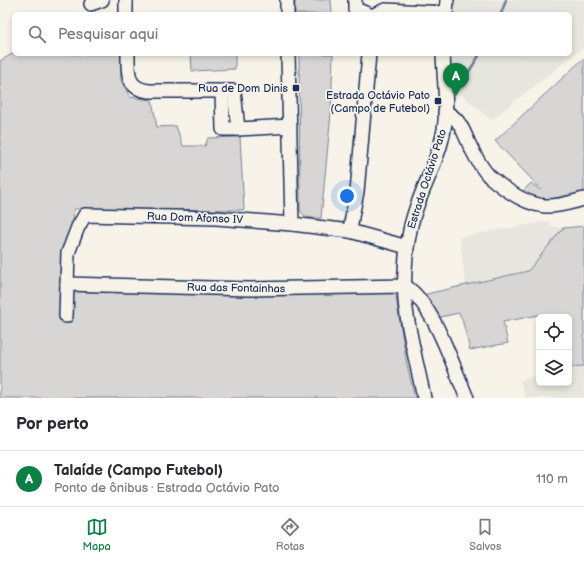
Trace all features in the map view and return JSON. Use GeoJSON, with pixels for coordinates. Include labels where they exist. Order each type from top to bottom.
{"type":"FeatureCollection","features":[{"type":"Feature","properties":{"kind":"street"},"geometry":{"type":"LineString","coordinates":[[126,0],[126,12]]}},
{"type":"Feature","properties":{"kind":"street"},"geometry":{"type":"LineString","coordinates":[[287,0],[288,12]]}},
{"type":"Feature","properties":{"kind":"street"},"geometry":{"type":"LineString","coordinates":[[355,0],[355,9],[363,12]]}},
{"type":"Feature","properties":{"kind":"street"},"geometry":{"type":"LineString","coordinates":[[446,12],[447,0]]}},
{"type":"Feature","properties":{"kind":"street"},"geometry":{"type":"LineString","coordinates":[[382,8],[425,12]]}},
{"type":"Feature","properties":{"kind":"street"},"geometry":{"type":"LineString","coordinates":[[128,56],[130,80],[138,89],[149,91],[234,91],[238,129],[290,126]]}},
{"type":"Feature","properties":{"kind":"street"},"geometry":{"type":"LineString","coordinates":[[288,56],[292,224]]}},
{"type":"Feature","properties":{"kind":"street"},"geometry":{"type":"LineString","coordinates":[[350,231],[357,192],[369,56]]}},
{"type":"Feature","properties":{"kind":"street","name":"Estrada Octávio Pato"},"geometry":{"type":"LineString","coordinates":[[424,398],[406,308],[405,286],[407,247],[413,220],[442,138],[445,112],[443,56]]}},
{"type":"Feature","properties":{"kind":"street"},"geometry":{"type":"LineString","coordinates":[[445,112],[451,114],[458,120],[472,150],[488,175],[512,193],[528,202],[545,206],[561,205],[584,199]]}},
{"type":"Feature","properties":{"kind":"street","name":"Rua Dom Afonso IV"},"geometry":{"type":"LineString","coordinates":[[66,316],[68,253],[85,210],[292,224],[350,231],[407,247]]}},
{"type":"Feature","properties":{"kind":"street","name":"Rua das Fontainhas"},"geometry":{"type":"LineString","coordinates":[[67,284],[249,289],[405,286]]}},
{"type":"Feature","properties":{"kind":"street"},"geometry":{"type":"LineString","coordinates":[[405,286],[414,292],[433,321],[467,398]]}},
{"type":"Feature","properties":{"kind":"shaded area"},"geometry":{"type":"Polygon","coordinates":[[[295,0],[331,0],[332,12],[295,12],[295,0]]]}},
{"type":"Feature","properties":{"kind":"shaded area"},"geometry":{"type":"Polygon","coordinates":[[[454,0],[584,0],[584,47],[491,120],[446,81],[448,56],[572,56],[572,12],[452,12],[454,0]]]}},
{"type":"Feature","properties":{"kind":"shaded area"},"geometry":{"type":"Polygon","coordinates":[[[12,54],[12,56],[121,56],[121,81],[130,97],[152,100],[157,127],[176,126],[183,146],[205,146],[208,138],[240,137],[244,210],[74,209],[67,297],[71,297],[78,291],[88,290],[395,291],[407,365],[415,398],[0,398],[0,61],[12,54]]]}},
{"type":"Feature","properties":{"kind":"shaded area"},"geometry":{"type":"Polygon","coordinates":[[[191,56],[235,56],[235,69],[192,71],[191,56]]]}},
{"type":"Feature","properties":{"kind":"shaded area"},"geometry":{"type":"Polygon","coordinates":[[[299,56],[333,56],[331,113],[321,218],[311,218],[304,215],[300,210],[299,56]]]}},
{"type":"Feature","properties":{"kind":"shaded area"},"geometry":{"type":"Polygon","coordinates":[[[584,58],[584,193],[553,201],[531,198],[521,193],[531,183],[540,190],[541,189],[495,141],[584,58]]]}},
{"type":"Feature","properties":{"kind":"shaded area"},"geometry":{"type":"Polygon","coordinates":[[[549,221],[550,226],[563,228],[528,271],[466,285],[459,237],[549,221]]]}},
{"type":"Feature","properties":{"kind":"shaded area"},"geometry":{"type":"Polygon","coordinates":[[[584,226],[584,366],[572,367],[572,314],[536,314],[536,315],[503,322],[508,343],[470,350],[459,313],[436,318],[422,295],[528,271],[563,228],[584,226]]]}},
{"type":"Feature","properties":{"kind":"shaded area"},"geometry":{"type":"Polygon","coordinates":[[[584,366],[584,398],[526,398],[520,381],[536,376],[536,386],[572,386],[572,367],[584,366]]]}},
{"type":"Feature","properties":{"kind":"waterway"},"geometry":{"type":"LineString","coordinates":[[502,12],[506,0]]}},
{"type":"Feature","properties":{"kind":"waterway"},"geometry":{"type":"LineString","coordinates":[[458,89],[479,56]]}},
{"type":"Feature","properties":{"kind":"place","name":"Rua de Dom Dinis"},"geometry":{"type":"Point","coordinates":[296,88]}},
{"type":"Feature","properties":{"kind":"place","name":"Talaíde (Campo Futebol)"},"geometry":{"type":"Point","coordinates":[456,96]}},
{"type":"Feature","properties":{"kind":"place","name":"Estrada Octávio Pato (Campo de Futebol)"},"geometry":{"type":"Point","coordinates":[438,101]}}]}
